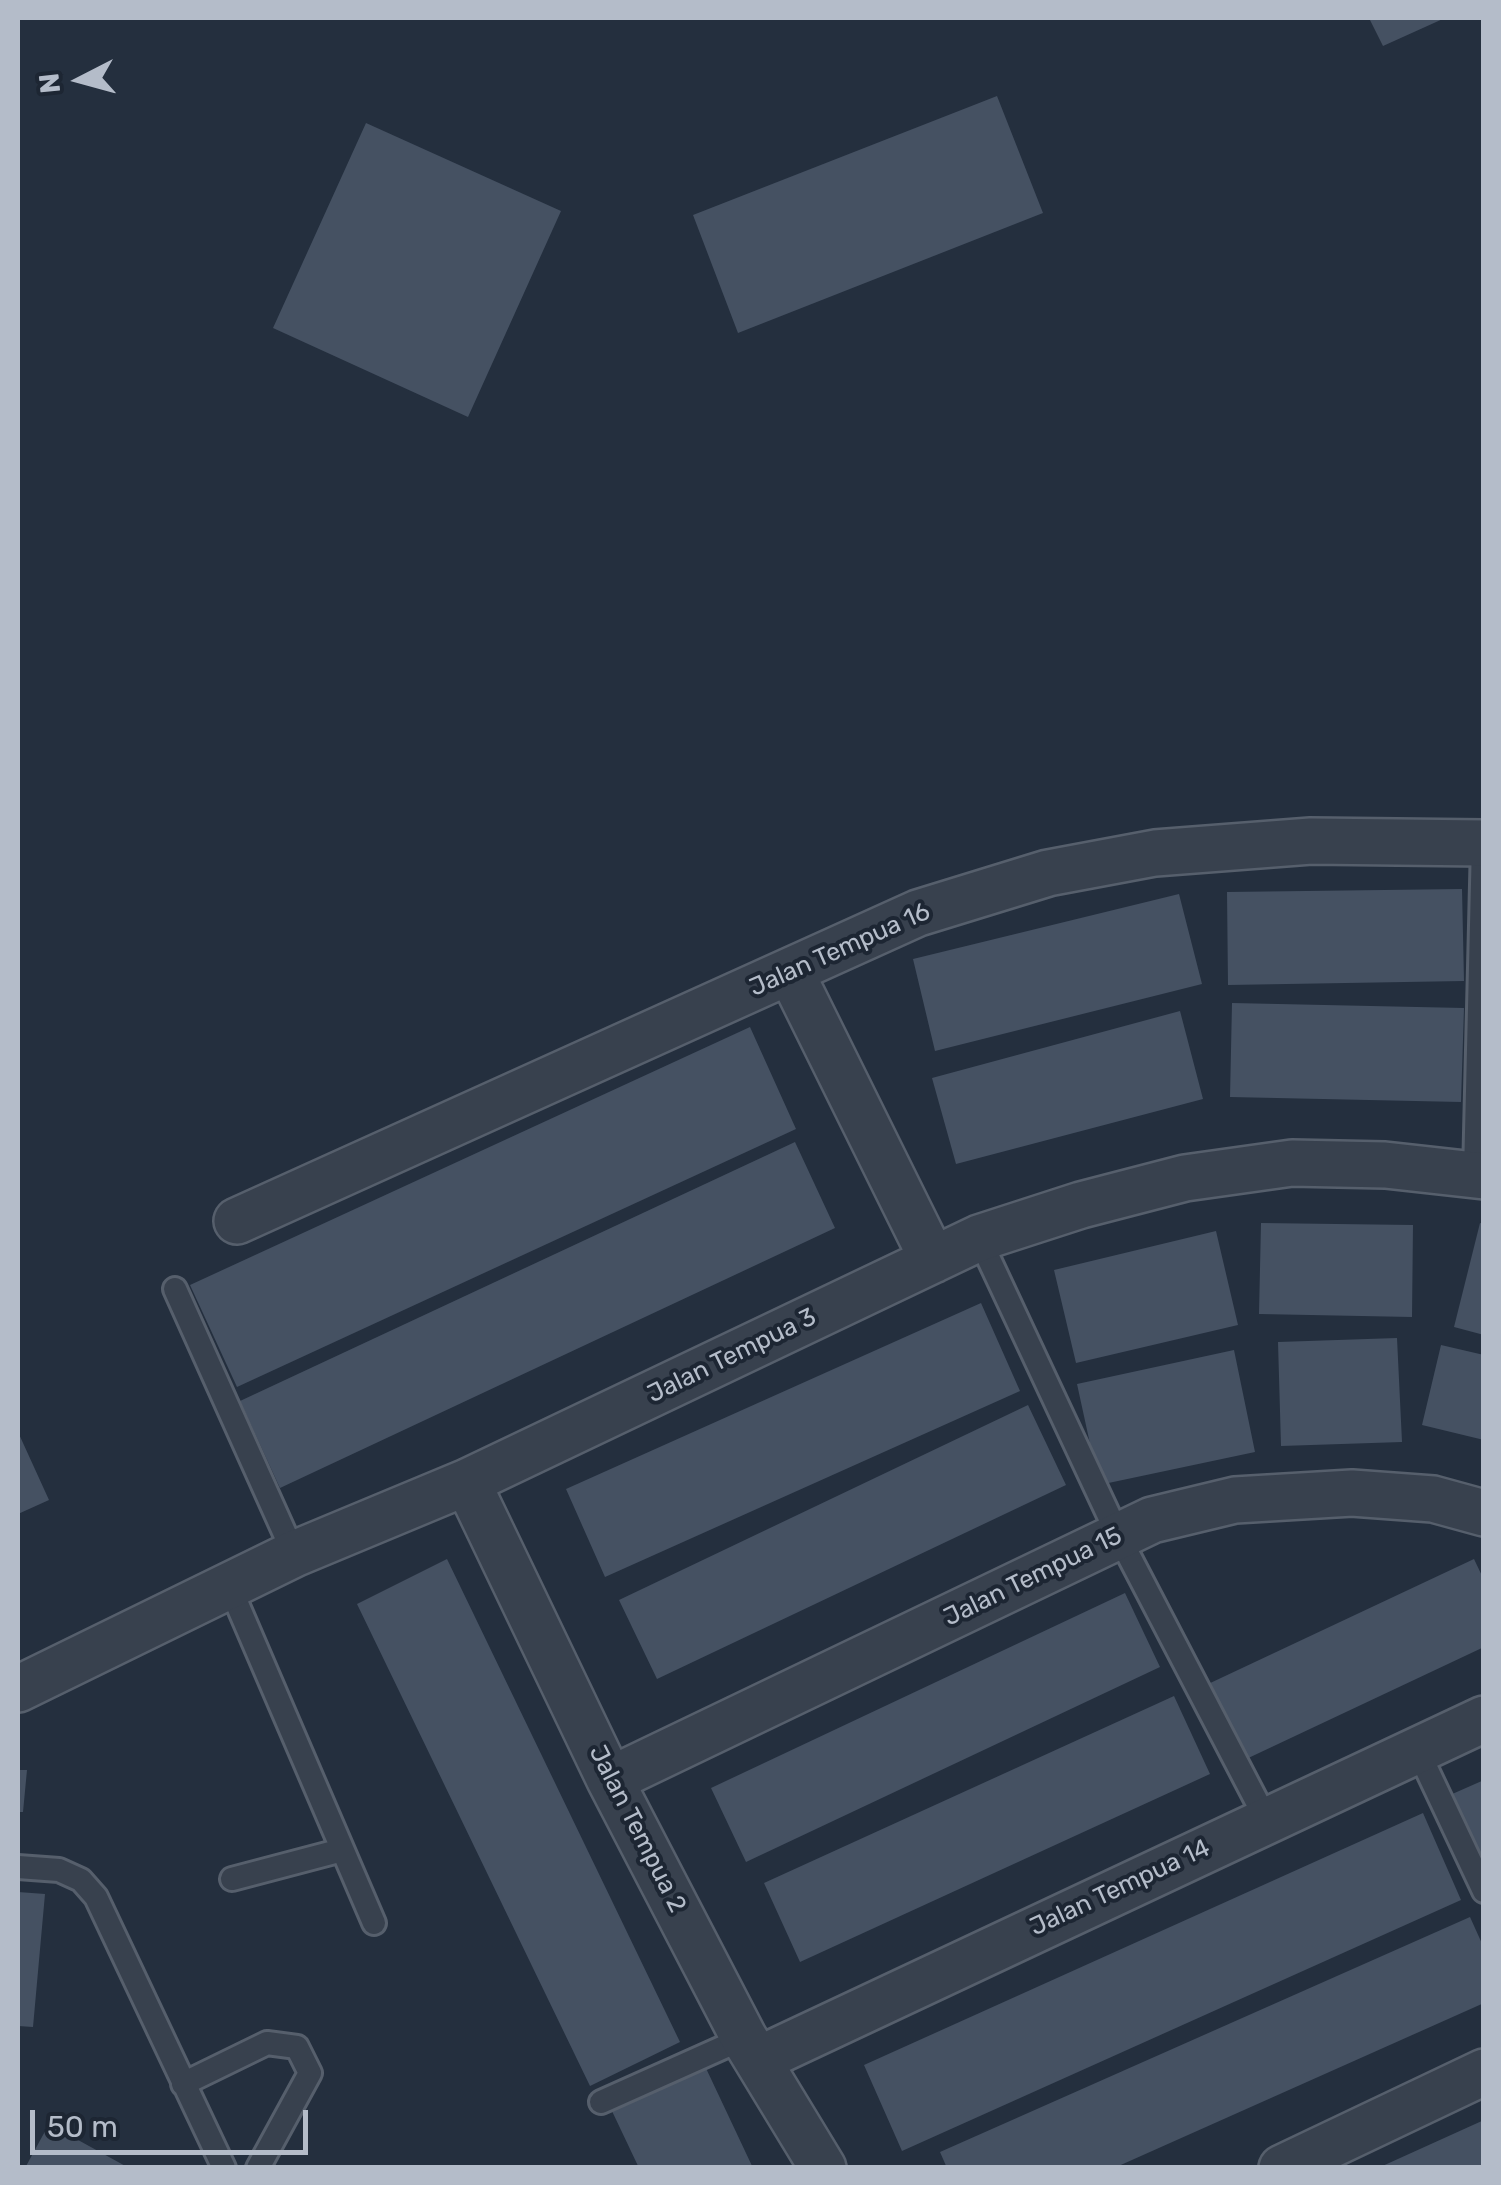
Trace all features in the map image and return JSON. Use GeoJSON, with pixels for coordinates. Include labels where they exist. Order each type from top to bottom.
{"type":"FeatureCollection","features":[{"type":"Feature","properties":{"kind":"street","name":"Jalan Tempua 16"},"geometry":{"type":"LineString","coordinates":[[237,1221],[918,913],[1048,873],[1155,853],[1311,842],[1483,842]]}},
{"type":"Feature","properties":{"kind":"street"},"geometry":{"type":"LineString","coordinates":[[790,971],[933,1260]]}},
{"type":"Feature","properties":{"kind":"street","name":"Jalan Tempua 3"},"geometry":{"type":"LineString","coordinates":[[18,1689],[294,1554],[467,1482],[979,1238],[1081,1205],[1184,1178],[1274,1166],[1386,1165],[1479,1175]]}},
{"type":"Feature","properties":{"kind":"street","name":"Jalan Tempua 2"},"geometry":{"type":"LineString","coordinates":[[467,1482],[610,1780],[751,2049],[823,2168]]}},
{"type":"Feature","properties":{"kind":"street","name":"Jalan Tempua 15"},"geometry":{"type":"LineString","coordinates":[[610,1780],[1152,1520],[1235,1500],[1352,1494],[1433,1499],[1484,1512]]}},
{"type":"Feature","properties":{"kind":"street","name":"Jalan Tempua 14"},"geometry":{"type":"LineString","coordinates":[[751,2049],[1484,1719]]}},
{"type":"Feature","properties":{"kind":"street"},"geometry":{"type":"LineString","coordinates":[[1282,2168],[1484,2072]]}},
{"type":"Feature","properties":{"kind":"lane"},"geometry":{"type":"LineString","coordinates":[[1479,1175],[1483,842]]}},
{"type":"Feature","properties":{"kind":"lane"},"geometry":{"type":"LineString","coordinates":[[979,1238],[1118,1535],[1266,1819]]}},
{"type":"Feature","properties":{"kind":"lane"},"geometry":{"type":"LineString","coordinates":[[175,1289],[294,1554]]}},
{"type":"Feature","properties":{"kind":"lane"},"geometry":{"type":"LineString","coordinates":[[229,1586],[374,1924]]}},
{"type":"Feature","properties":{"kind":"lane"},"geometry":{"type":"LineString","coordinates":[[1418,1750],[1484,1891]]}},
{"type":"Feature","properties":{"kind":"lane"},"geometry":{"type":"LineString","coordinates":[[232,1880],[342,1850]]}},
{"type":"Feature","properties":{"kind":"lane"},"geometry":{"type":"LineString","coordinates":[[18,1867],[59,1870],[81,1880],[96,1898],[224,2168]]}},
{"type":"Feature","properties":{"kind":"lane"},"geometry":{"type":"LineString","coordinates":[[183,2084],[267,2042],[297,2047],[310,2073],[258,2168]]}},
{"type":"Feature","properties":{"kind":"lane"},"geometry":{"type":"LineString","coordinates":[[601,2102],[751,2049]]}},
{"type":"Feature","properties":{"kind":"building"},"geometry":{"type":"Polygon","coordinates":[[[1369,18],[1445,18],[1383,46],[1369,18]]]}},
{"type":"Feature","properties":{"kind":"building"},"geometry":{"type":"Polygon","coordinates":[[[997,96],[1043,213],[738,333],[693,215],[997,96]]]}},
{"type":"Feature","properties":{"kind":"building"},"geometry":{"type":"Polygon","coordinates":[[[366,123],[561,211],[468,417],[273,328],[366,123]]]}},
{"type":"Feature","properties":{"kind":"building"},"geometry":{"type":"Polygon","coordinates":[[[1462,889],[1464,981],[1228,985],[1227,892],[1462,889]]]}},
{"type":"Feature","properties":{"kind":"building"},"geometry":{"type":"Polygon","coordinates":[[[1179,894],[1202,984],[935,1051],[913,959],[1179,894]]]}},
{"type":"Feature","properties":{"kind":"building"},"geometry":{"type":"Polygon","coordinates":[[[1232,1003],[1464,1008],[1461,1102],[1230,1097],[1232,1003]]]}},
{"type":"Feature","properties":{"kind":"building"},"geometry":{"type":"Polygon","coordinates":[[[1180,1011],[1203,1099],[956,1164],[932,1078],[1180,1011]]]}},
{"type":"Feature","properties":{"kind":"building"},"geometry":{"type":"Polygon","coordinates":[[[750,1027],[796,1129],[237,1387],[190,1285],[750,1027]]]}},
{"type":"Feature","properties":{"kind":"building"},"geometry":{"type":"Polygon","coordinates":[[[795,1142],[835,1228],[280,1488],[240,1401],[795,1142]]]}},
{"type":"Feature","properties":{"kind":"building"},"geometry":{"type":"Polygon","coordinates":[[[1261,1223],[1413,1225],[1412,1317],[1259,1314],[1261,1223]]]}},
{"type":"Feature","properties":{"kind":"building"},"geometry":{"type":"Polygon","coordinates":[[[1480,1223],[1484,1224],[1484,1335],[1454,1327],[1480,1223]]]}},
{"type":"Feature","properties":{"kind":"building"},"geometry":{"type":"Polygon","coordinates":[[[1216,1231],[1238,1325],[1076,1363],[1054,1270],[1216,1231]]]}},
{"type":"Feature","properties":{"kind":"building"},"geometry":{"type":"Polygon","coordinates":[[[981,1303],[1020,1391],[605,1577],[566,1489],[981,1303]]]}},
{"type":"Feature","properties":{"kind":"building"},"geometry":{"type":"Polygon","coordinates":[[[1397,1338],[1402,1442],[1281,1446],[1278,1342],[1397,1338]]]}},
{"type":"Feature","properties":{"kind":"building"},"geometry":{"type":"Polygon","coordinates":[[[1441,1345],[1484,1355],[1484,1440],[1422,1425],[1441,1345]]]}},
{"type":"Feature","properties":{"kind":"building"},"geometry":{"type":"Polygon","coordinates":[[[1234,1350],[1255,1452],[1099,1485],[1077,1384],[1234,1350]]]}},
{"type":"Feature","properties":{"kind":"building"},"geometry":{"type":"Polygon","coordinates":[[[1028,1405],[1066,1485],[657,1679],[619,1600],[1028,1405]]]}},
{"type":"Feature","properties":{"kind":"building"},"geometry":{"type":"Polygon","coordinates":[[[18,1432],[49,1500],[18,1514],[18,1432]]]}},
{"type":"Feature","properties":{"kind":"building"},"geometry":{"type":"Polygon","coordinates":[[[447,1559],[680,2042],[590,2086],[357,1604],[447,1559]]]}},
{"type":"Feature","properties":{"kind":"building"},"geometry":{"type":"Polygon","coordinates":[[[1474,1559],[1484,1580],[1484,1647],[1242,1761],[1206,1685],[1474,1559]]]}},
{"type":"Feature","properties":{"kind":"building"},"geometry":{"type":"Polygon","coordinates":[[[1125,1593],[1160,1667],[746,1862],[711,1788],[1125,1593]]]}},
{"type":"Feature","properties":{"kind":"building"},"geometry":{"type":"Polygon","coordinates":[[[1174,1696],[1210,1774],[800,1962],[764,1883],[1174,1696]]]}},
{"type":"Feature","properties":{"kind":"building"},"geometry":{"type":"Polygon","coordinates":[[[18,1770],[27,1770],[23,1812],[18,1812],[18,1770]]]}},
{"type":"Feature","properties":{"kind":"building"},"geometry":{"type":"Polygon","coordinates":[[[1484,1780],[1484,1870],[1450,1795],[1484,1780]]]}},
{"type":"Feature","properties":{"kind":"building"},"geometry":{"type":"Polygon","coordinates":[[[1423,1813],[1461,1900],[902,2151],[864,2065],[1423,1813]]]}},
{"type":"Feature","properties":{"kind":"building"},"geometry":{"type":"Polygon","coordinates":[[[18,1892],[45,1894],[33,2027],[18,2026],[18,1892]]]}},
{"type":"Feature","properties":{"kind":"building"},"geometry":{"type":"Polygon","coordinates":[[[1470,1917],[1484,1948],[1484,2003],[1114,2168],[947,2168],[940,2152],[1470,1917]]]}},
{"type":"Feature","properties":{"kind":"building"},"geometry":{"type":"Polygon","coordinates":[[[704,2064],[753,2168],[639,2168],[611,2109],[704,2064]]]}},
{"type":"Feature","properties":{"kind":"building"},"geometry":{"type":"Polygon","coordinates":[[[1484,2120],[1484,2168],[1378,2168],[1484,2120]]]}},
{"type":"Feature","properties":{"kind":"building"},"geometry":{"type":"Polygon","coordinates":[[[49,2124],[129,2168],[25,2168],[49,2124]]]}}]}
